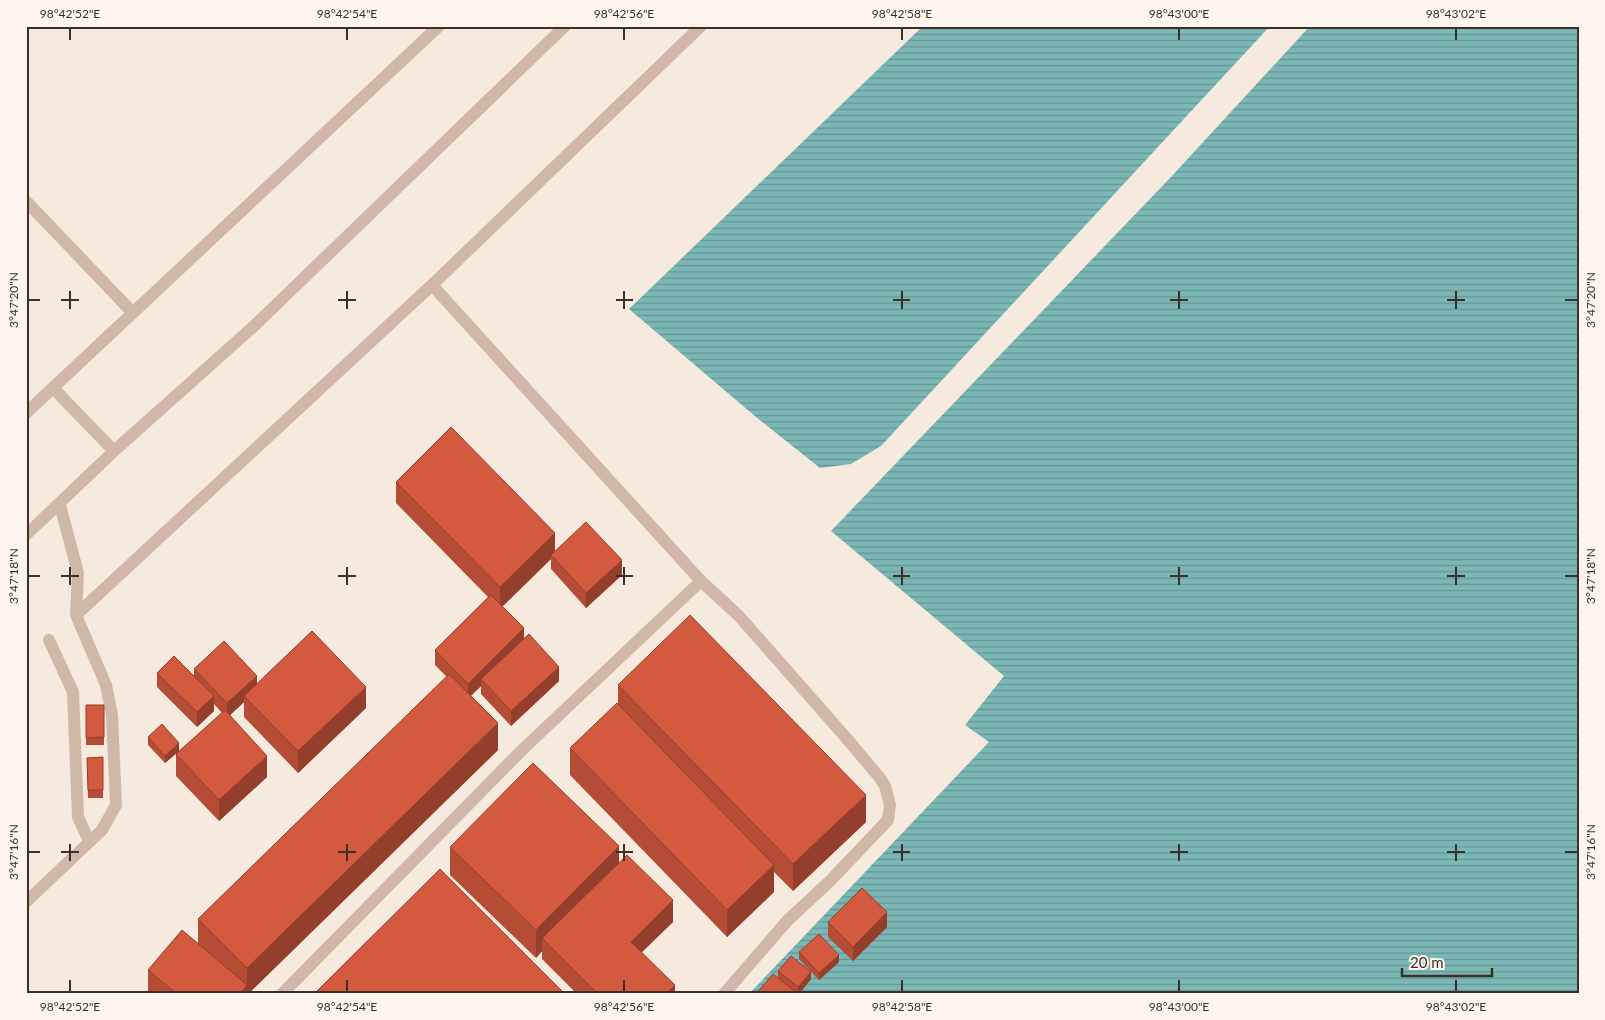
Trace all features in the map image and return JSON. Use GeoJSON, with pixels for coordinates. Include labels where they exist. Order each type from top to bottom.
{"type":"FeatureCollection","features":[{"type":"Feature","properties":{"kind":"lane"},"geometry":{"type":"LineString","coordinates":[[26,413],[439,26]]}},
{"type":"Feature","properties":{"kind":"lane"},"geometry":{"type":"LineString","coordinates":[[26,535],[60,505],[114,451],[253,328],[565,26]]}},
{"type":"Feature","properties":{"kind":"lane"},"geometry":{"type":"LineString","coordinates":[[76,615],[432,285],[701,26]]}},
{"type":"Feature","properties":{"kind":"lane"},"geometry":{"type":"LineString","coordinates":[[26,201],[133,313]]}},
{"type":"Feature","properties":{"kind":"lane"},"geometry":{"type":"LineString","coordinates":[[432,285],[702,581],[739,616],[848,740],[885,786],[890,806],[888,820],[830,881],[787,921],[724,994]]}},
{"type":"Feature","properties":{"kind":"lane"},"geometry":{"type":"LineString","coordinates":[[53,388],[114,451]]}},
{"type":"Feature","properties":{"kind":"lane"},"geometry":{"type":"LineString","coordinates":[[26,902],[102,830],[116,806],[112,715],[106,685],[76,615],[78,573],[60,505]]}},
{"type":"Feature","properties":{"kind":"lane"},"geometry":{"type":"LineString","coordinates":[[282,994],[521,751],[702,581]]}},
{"type":"Feature","properties":{"kind":"lane"},"geometry":{"type":"LineString","coordinates":[[49,640],[73,692],[78,817],[89,841]]}},
{"type":"Feature","properties":{"kind":"water"},"geometry":{"type":"Polygon","coordinates":[[[923,26],[1270,26],[881,446],[851,464],[820,468],[756,417],[629,309],[923,26]]]}},
{"type":"Feature","properties":{"kind":"water"},"geometry":{"type":"Polygon","coordinates":[[[1310,26],[1579,26],[1579,994],[749,994],[989,742],[965,725],[1004,676],[831,531],[1171,177],[1310,26]]]}},
{"type":"Feature","properties":{"kind":"building"},"geometry":{"type":"Polygon","coordinates":[[[451,427],[555,533],[500,587],[396,482],[451,427]]]}},
{"type":"Feature","properties":{"kind":"building"},"geometry":{"type":"Polygon","coordinates":[[[586,522],[622,560],[586,593],[551,555],[586,522]]]}},
{"type":"Feature","properties":{"kind":"building"},"geometry":{"type":"Polygon","coordinates":[[[491,595],[524,628],[468,684],[435,650],[491,595]]]}},
{"type":"Feature","properties":{"kind":"building"},"geometry":{"type":"Polygon","coordinates":[[[690,615],[866,795],[793,864],[618,685],[690,615]]]}},
{"type":"Feature","properties":{"kind":"building"},"geometry":{"type":"Polygon","coordinates":[[[312,631],[366,687],[298,751],[244,696],[312,631]]]}},
{"type":"Feature","properties":{"kind":"building"},"geometry":{"type":"Polygon","coordinates":[[[529,634],[559,667],[511,711],[481,679],[529,634]]]}},
{"type":"Feature","properties":{"kind":"building"},"geometry":{"type":"Polygon","coordinates":[[[224,641],[257,676],[227,703],[194,669],[224,641]]]}},
{"type":"Feature","properties":{"kind":"building"},"geometry":{"type":"Polygon","coordinates":[[[174,656],[214,696],[197,712],[157,673],[174,656]]]}},
{"type":"Feature","properties":{"kind":"building"},"geometry":{"type":"Polygon","coordinates":[[[449,674],[498,723],[247,968],[198,919],[449,674]]]}},
{"type":"Feature","properties":{"kind":"building"},"geometry":{"type":"Polygon","coordinates":[[[617,703],[774,865],[727,910],[570,748],[617,703]]]}},
{"type":"Feature","properties":{"kind":"building"},"geometry":{"type":"Polygon","coordinates":[[[86,705],[104,705],[104,737],[86,738],[86,705]]]}},
{"type":"Feature","properties":{"kind":"building"},"geometry":{"type":"Polygon","coordinates":[[[225,710],[267,756],[219,800],[176,754],[225,710]]]}},
{"type":"Feature","properties":{"kind":"building"},"geometry":{"type":"Polygon","coordinates":[[[162,724],[179,743],[165,756],[148,737],[162,724]]]}},
{"type":"Feature","properties":{"kind":"building"},"geometry":{"type":"Polygon","coordinates":[[[103,757],[103,790],[88,790],[87,758],[103,757]]]}},
{"type":"Feature","properties":{"kind":"building"},"geometry":{"type":"Polygon","coordinates":[[[533,763],[619,846],[536,930],[450,847],[533,763]]]}},
{"type":"Feature","properties":{"kind":"building"},"geometry":{"type":"Polygon","coordinates":[[[627,855],[673,900],[631,942],[675,985],[666,994],[598,994],[542,938],[627,855]]]}},
{"type":"Feature","properties":{"kind":"building"},"geometry":{"type":"Polygon","coordinates":[[[440,869],[565,994],[314,994],[440,869]]]}},
{"type":"Feature","properties":{"kind":"building"},"geometry":{"type":"Polygon","coordinates":[[[862,888],[887,912],[853,947],[828,922],[862,888]]]}},
{"type":"Feature","properties":{"kind":"building"},"geometry":{"type":"Polygon","coordinates":[[[182,930],[247,985],[240,994],[177,994],[148,970],[182,930]]]}},
{"type":"Feature","properties":{"kind":"building"},"geometry":{"type":"Polygon","coordinates":[[[819,934],[839,955],[819,973],[799,952],[819,934]]]}},
{"type":"Feature","properties":{"kind":"building"},"geometry":{"type":"Polygon","coordinates":[[[791,956],[811,972],[798,987],[778,971],[791,956]]]}},
{"type":"Feature","properties":{"kind":"building"},"geometry":{"type":"Polygon","coordinates":[[[773,974],[797,993],[756,994],[773,974]]]}}]}
